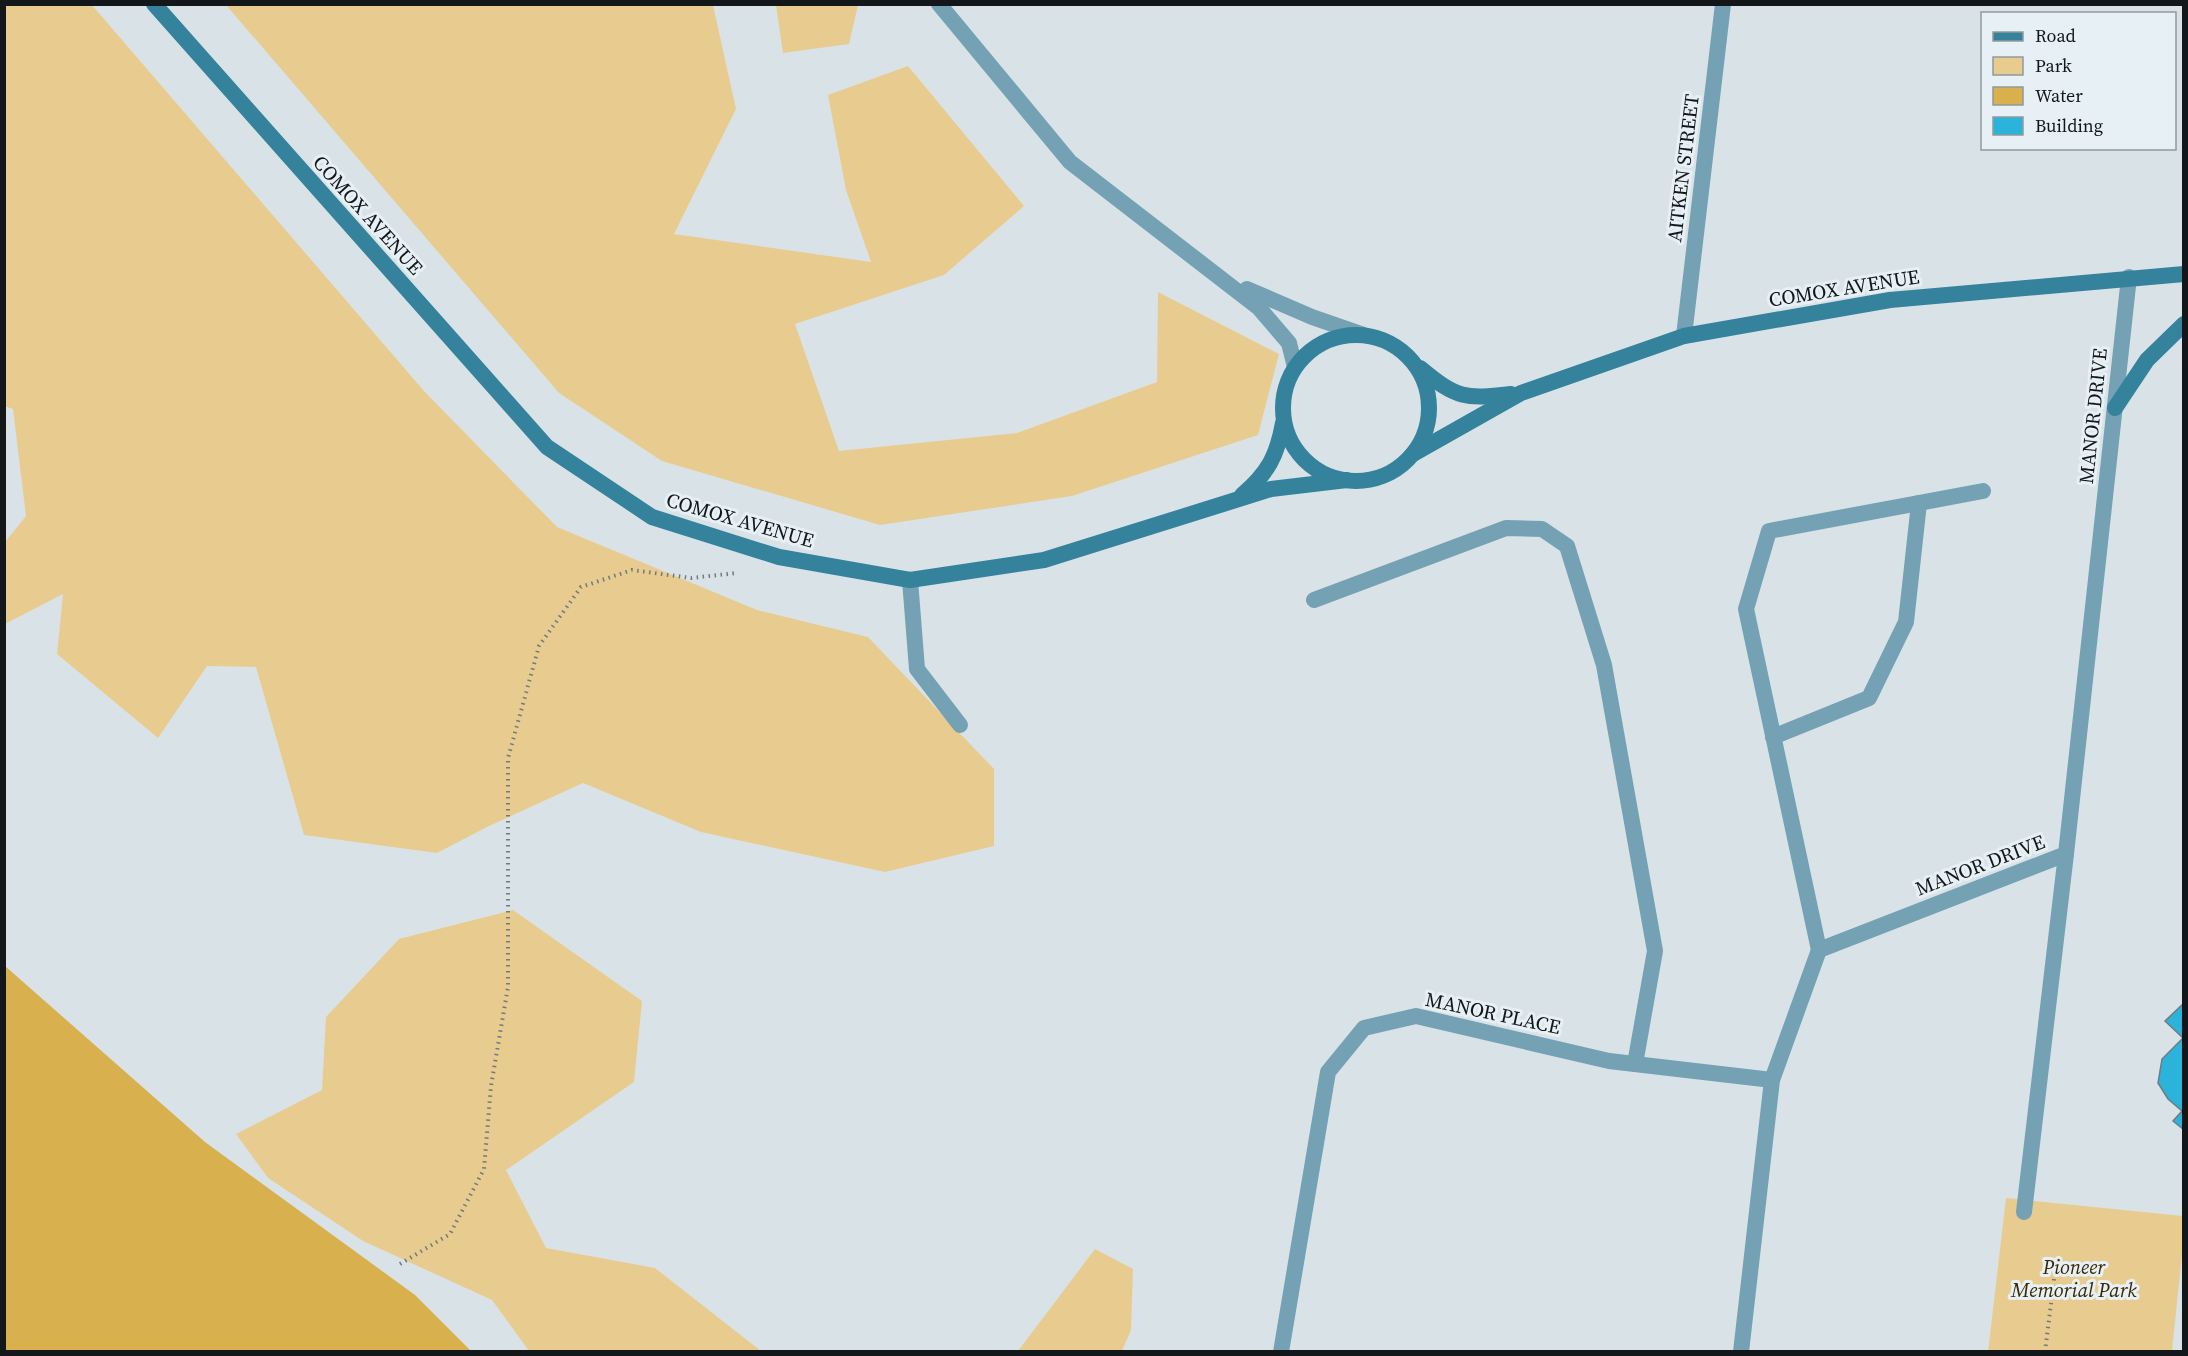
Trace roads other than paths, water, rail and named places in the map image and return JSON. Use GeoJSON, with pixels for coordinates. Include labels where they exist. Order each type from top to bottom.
{"type":"FeatureCollection","features":[{"type":"Feature","properties":{"kind":"main road","name":"COMOX AVENUE"},"geometry":{"type":"LineString","coordinates":[[154,4],[547,447],[652,517],[779,558],[910,580],[1044,560],[1271,489],[1347,480]]}},
{"type":"Feature","properties":{"kind":"main road","name":"COMOX AVENUE"},"geometry":{"type":"LineString","coordinates":[[1413,454],[1521,393],[1684,336],[1890,300],[2129,277],[2184,274]]}},
{"type":"Feature","properties":{"kind":"main road"},"geometry":{"type":"LineString","coordinates":[[2115,408],[2147,360],[2184,324]]}},
{"type":"Feature","properties":{"kind":"main road"},"geometry":{"type":"LineString","coordinates":[[1344,335],[1364,335],[1384,340],[1401,350],[1415,364],[1425,382],[1430,401],[1429,421],[1423,438],[1413,454],[1400,467],[1384,476],[1366,480],[1347,480],[1330,476],[1313,467],[1300,455],[1290,439],[1284,421],[1284,393],[1295,367],[1308,352],[1325,341],[1344,335]]}},
{"type":"Feature","properties":{"kind":"main road","name":"COMOX AVENUE"},"geometry":{"type":"LineString","coordinates":[[1415,364],[1444,388],[1473,398],[1521,393]]}},
{"type":"Feature","properties":{"kind":"main road","name":"COMOX AVENUE"},"geometry":{"type":"LineString","coordinates":[[1235,501],[1258,482],[1278,452],[1284,421]]}},
{"type":"Feature","properties":{"kind":"street"},"geometry":{"type":"LineString","coordinates":[[939,4],[1070,162],[1259,308],[1289,343],[1295,367]]}},
{"type":"Feature","properties":{"kind":"street","name":"AITKEN STREET"},"geometry":{"type":"LineString","coordinates":[[1684,336],[1723,4]]}},
{"type":"Feature","properties":{"kind":"street"},"geometry":{"type":"LineString","coordinates":[[1219,275],[1312,317],[1364,335]]}},
{"type":"Feature","properties":{"kind":"street","name":"MANOR DRIVE"},"geometry":{"type":"LineString","coordinates":[[1819,950],[2066,854],[2129,277]]}},
{"type":"Feature","properties":{"kind":"street"},"geometry":{"type":"LineString","coordinates":[[1741,1352],[1772,1080],[1819,950],[1746,609],[1769,531],[1983,491]]}},
{"type":"Feature","properties":{"kind":"street"},"geometry":{"type":"LineString","coordinates":[[1773,737],[1869,698],[1906,622],[1919,503]]}},
{"type":"Feature","properties":{"kind":"street"},"geometry":{"type":"LineString","coordinates":[[1314,600],[1506,528],[1542,529],[1567,546],[1604,665],[1655,951],[1635,1064]]}},
{"type":"Feature","properties":{"kind":"street"},"geometry":{"type":"LineString","coordinates":[[910,580],[917,669],[960,724]]}},
{"type":"Feature","properties":{"kind":"street"},"geometry":{"type":"LineString","coordinates":[[2024,1212],[2066,854]]}},
{"type":"Feature","properties":{"kind":"street","name":"MANOR PLACE"},"geometry":{"type":"LineString","coordinates":[[1281,1352],[1328,1072],[1364,1028],[1416,1016],[1609,1061],[1772,1080]]}},
{"type":"Feature","properties":{"kind":"water"},"geometry":{"type":"Polygon","coordinates":[[[5,966],[205,1142],[415,1295],[471,1351],[5,1351],[5,966]]]}},
{"type":"Feature","properties":{"kind":"park label","name":"Pioneer Memorial Park"},"geometry":{"type":"Point","coordinates":[2074,1278]}}]}
